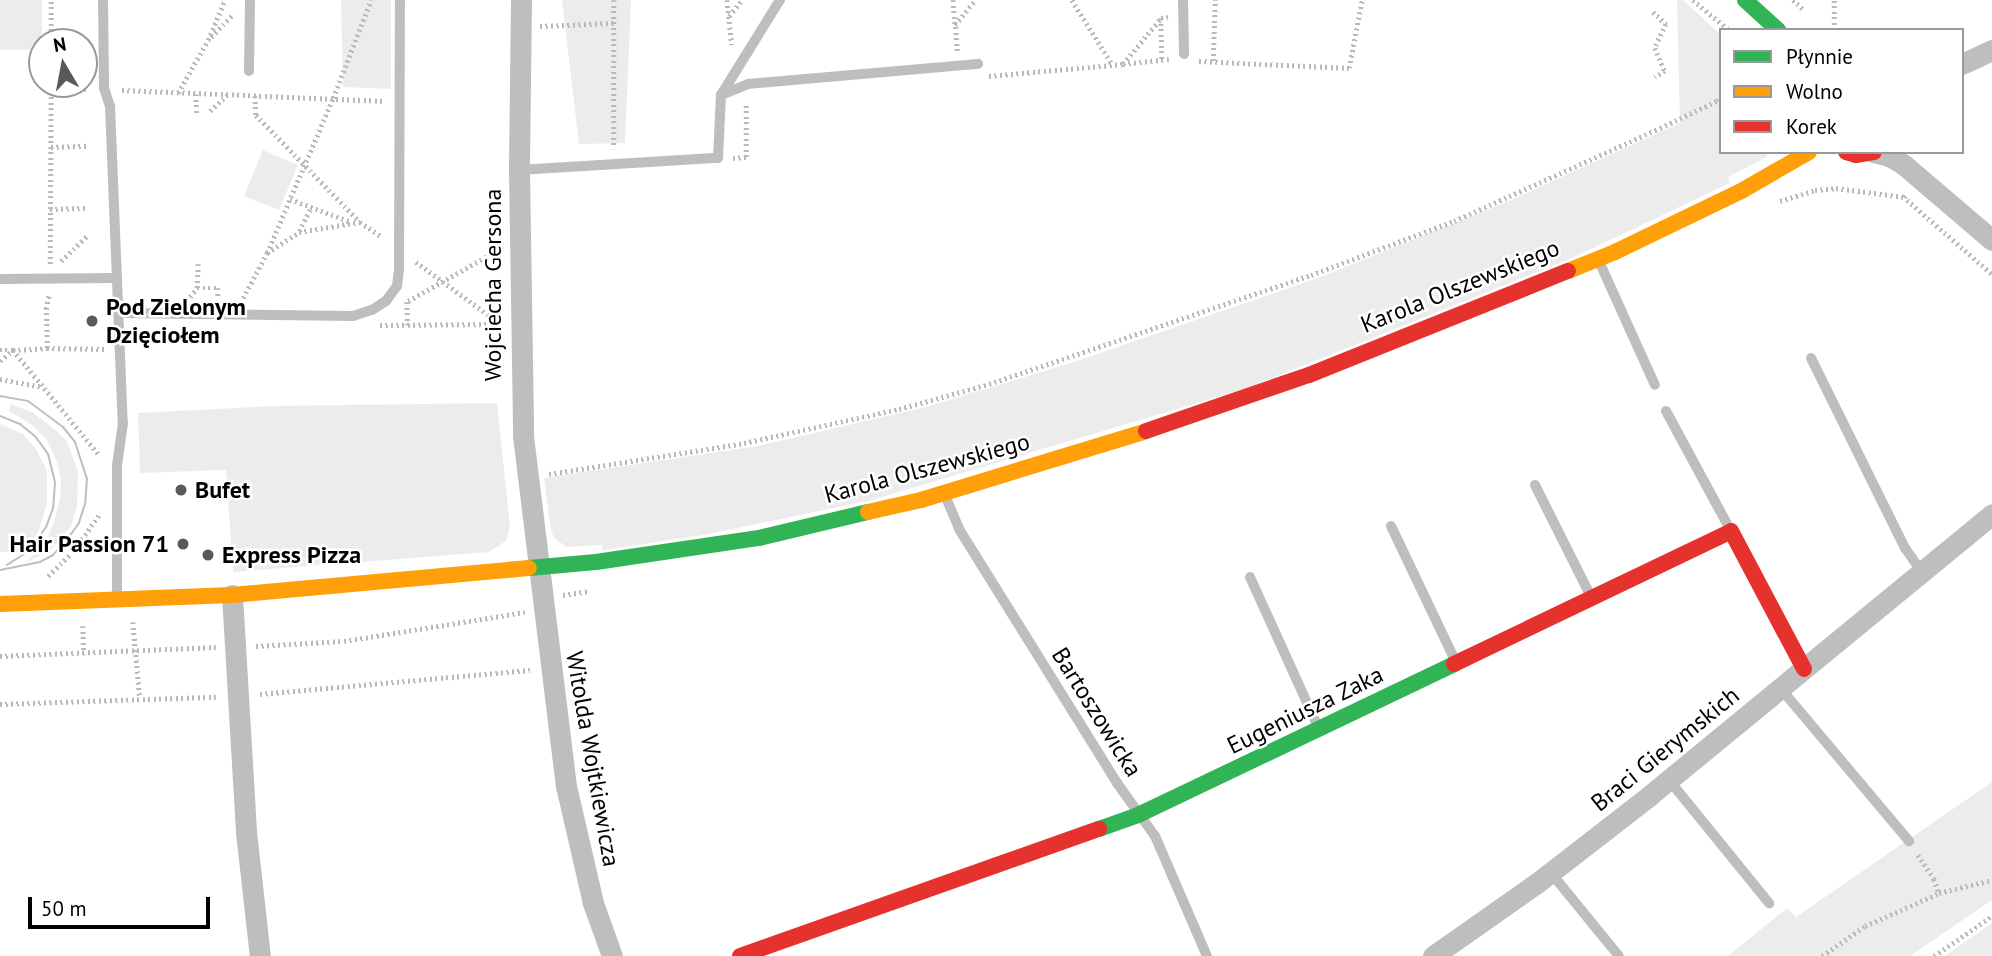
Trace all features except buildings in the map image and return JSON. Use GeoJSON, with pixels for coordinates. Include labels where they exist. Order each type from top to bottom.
{"type":"FeatureCollection","features":[{"type":"Feature","properties":{"kind":"street","name":"Wojciecha Gersona"},"geometry":{"type":"LineString","coordinates":[[521,0],[520,399],[537,568]]}},
{"type":"Feature","properties":{"kind":"street"},"geometry":{"type":"LineString","coordinates":[[1745,0],[1776,28]]}},
{"type":"Feature","properties":{"kind":"street"},"geometry":{"type":"LineString","coordinates":[[1964,63],[1992,50]]}},
{"type":"Feature","properties":{"kind":"street"},"geometry":{"type":"LineString","coordinates":[[1882,154],[1899,158],[1992,240]]}},
{"type":"Feature","properties":{"kind":"street","name":"Karola Olszewskiego"},"geometry":{"type":"LineString","coordinates":[[0,604],[232,594],[646,556],[759,538],[944,493],[1227,405],[1598,259],[1806,156]]}},
{"type":"Feature","properties":{"kind":"street","name":"Braci Gierymskich"},"geometry":{"type":"LineString","coordinates":[[1433,956],[1551,873],[1669,780],[1992,514]]}},
{"type":"Feature","properties":{"kind":"street"},"geometry":{"type":"LineString","coordinates":[[1731,531],[1804,668]]}},
{"type":"Feature","properties":{"kind":"street","name":"Eugeniusza Zaka"},"geometry":{"type":"LineString","coordinates":[[740,956],[1138,815],[1731,531]]}},
{"type":"Feature","properties":{"kind":"street","name":"Witolda Wojtkiewicza"},"geometry":{"type":"LineString","coordinates":[[537,568],[569,799],[593,903],[612,956]]}},
{"type":"Feature","properties":{"kind":"street"},"geometry":{"type":"LineString","coordinates":[[232,594],[246,832],[260,956]]}},
{"type":"Feature","properties":{"kind":"lane"},"geometry":{"type":"LineString","coordinates":[[103,0],[104,88],[110,106],[117,313],[112,349],[123,423],[117,465],[117,600]]}},
{"type":"Feature","properties":{"kind":"lane"},"geometry":{"type":"LineString","coordinates":[[249,71],[250,0]]}},
{"type":"Feature","properties":{"kind":"lane"},"geometry":{"type":"LineString","coordinates":[[117,313],[353,316],[372,310],[386,301],[397,286],[403,252],[400,0]]}},
{"type":"Feature","properties":{"kind":"lane"},"geometry":{"type":"LineString","coordinates":[[519,170],[718,158],[721,95],[780,0]]}},
{"type":"Feature","properties":{"kind":"lane"},"geometry":{"type":"LineString","coordinates":[[1182,58],[1183,0]]}},
{"type":"Feature","properties":{"kind":"lane"},"geometry":{"type":"LineString","coordinates":[[721,95],[748,84],[978,64]]}},
{"type":"Feature","properties":{"kind":"lane"},"geometry":{"type":"LineString","coordinates":[[1598,259],[1655,385]]}},
{"type":"Feature","properties":{"kind":"lane"},"geometry":{"type":"LineString","coordinates":[[0,279],[116,278]]}},
{"type":"Feature","properties":{"kind":"lane"},"geometry":{"type":"LineString","coordinates":[[1811,358],[1905,548],[1921,571]]}},
{"type":"Feature","properties":{"kind":"lane"},"geometry":{"type":"LineString","coordinates":[[1666,411],[1731,531]]}},
{"type":"Feature","properties":{"kind":"lane"},"geometry":{"type":"LineString","coordinates":[[1535,485],[1591,597]]}},
{"type":"Feature","properties":{"kind":"lane","name":"Bartoszowicka"},"geometry":{"type":"LineString","coordinates":[[944,493],[958,529],[1138,815],[1156,836],[1207,956]]}},
{"type":"Feature","properties":{"kind":"lane"},"geometry":{"type":"LineString","coordinates":[[1391,526],[1456,662]]}},
{"type":"Feature","properties":{"kind":"lane"},"geometry":{"type":"LineString","coordinates":[[1250,578],[1319,730]]}},
{"type":"Feature","properties":{"kind":"lane"},"geometry":{"type":"LineString","coordinates":[[1781,689],[1909,841]]}},
{"type":"Feature","properties":{"kind":"lane"},"geometry":{"type":"LineString","coordinates":[[1669,780],[1769,903]]}},
{"type":"Feature","properties":{"kind":"lane"},"geometry":{"type":"LineString","coordinates":[[1551,873],[1619,956]]}},
{"type":"Feature","properties":{"kind":"path"},"geometry":{"type":"LineString","coordinates":[[51,0],[51,28]]}},
{"type":"Feature","properties":{"kind":"path"},"geometry":{"type":"LineString","coordinates":[[178,93],[208,40],[225,0]]}},
{"type":"Feature","properties":{"kind":"path"},"geometry":{"type":"LineString","coordinates":[[237,315],[237,309],[267,253],[289,196],[305,165],[371,0]]}},
{"type":"Feature","properties":{"kind":"path"},"geometry":{"type":"LineString","coordinates":[[614,0],[615,164]]}},
{"type":"Feature","properties":{"kind":"path"},"geometry":{"type":"LineString","coordinates":[[727,0],[736,70]]}},
{"type":"Feature","properties":{"kind":"path"},"geometry":{"type":"LineString","coordinates":[[728,17],[742,0]]}},
{"type":"Feature","properties":{"kind":"path"},"geometry":{"type":"LineString","coordinates":[[953,0],[958,65]]}},
{"type":"Feature","properties":{"kind":"path"},"geometry":{"type":"LineString","coordinates":[[955,25],[975,0]]}},
{"type":"Feature","properties":{"kind":"path"},"geometry":{"type":"LineString","coordinates":[[1072,0],[1112,64]]}},
{"type":"Feature","properties":{"kind":"path"},"geometry":{"type":"LineString","coordinates":[[1213,61],[1214,0]]}},
{"type":"Feature","properties":{"kind":"path"},"geometry":{"type":"LineString","coordinates":[[980,77],[1182,58],[1349,68],[1362,0]]}},
{"type":"Feature","properties":{"kind":"path"},"geometry":{"type":"LineString","coordinates":[[1693,0],[1727,28]]}},
{"type":"Feature","properties":{"kind":"path"},"geometry":{"type":"LineString","coordinates":[[1793,0],[1803,9]]}},
{"type":"Feature","properties":{"kind":"path"},"geometry":{"type":"LineString","coordinates":[[1834,28],[1835,0]]}},
{"type":"Feature","properties":{"kind":"path"},"geometry":{"type":"LineString","coordinates":[[208,40],[239,8]]}},
{"type":"Feature","properties":{"kind":"path"},"geometry":{"type":"LineString","coordinates":[[1653,12],[1666,24],[1655,48],[1665,71],[1655,77]]}},
{"type":"Feature","properties":{"kind":"path"},"geometry":{"type":"LineString","coordinates":[[1123,64],[1161,18],[1183,15]]}},
{"type":"Feature","properties":{"kind":"path"},"geometry":{"type":"LineString","coordinates":[[1161,18],[1161,59]]}},
{"type":"Feature","properties":{"kind":"path"},"geometry":{"type":"LineString","coordinates":[[536,27],[614,23]]}},
{"type":"Feature","properties":{"kind":"path"},"geometry":{"type":"LineString","coordinates":[[114,90],[401,101]]}},
{"type":"Feature","properties":{"kind":"path"},"geometry":{"type":"LineString","coordinates":[[197,94],[197,113]]}},
{"type":"Feature","properties":{"kind":"path"},"geometry":{"type":"LineString","coordinates":[[210,111],[228,95]]}},
{"type":"Feature","properties":{"kind":"path"},"geometry":{"type":"LineString","coordinates":[[255,96],[256,115],[360,222],[490,316],[490,325]]}},
{"type":"Feature","properties":{"kind":"path"},"geometry":{"type":"LineString","coordinates":[[51,98],[50,268],[88,235]]}},
{"type":"Feature","properties":{"kind":"path"},"geometry":{"type":"LineString","coordinates":[[528,478],[744,443],[899,409],[989,384],[1311,275],[1454,221],[1719,98]]}},
{"type":"Feature","properties":{"kind":"path"},"geometry":{"type":"LineString","coordinates":[[718,158],[746,158],[746,99]]}},
{"type":"Feature","properties":{"kind":"path"},"geometry":{"type":"LineString","coordinates":[[51,147],[89,146]]}},
{"type":"Feature","properties":{"kind":"path"},"geometry":{"type":"LineString","coordinates":[[289,196],[352,223]]}},
{"type":"Feature","properties":{"kind":"path"},"geometry":{"type":"LineString","coordinates":[[1903,197],[1992,274]]}},
{"type":"Feature","properties":{"kind":"path"},"geometry":{"type":"LineString","coordinates":[[299,232],[311,207]]}},
{"type":"Feature","properties":{"kind":"path"},"geometry":{"type":"LineString","coordinates":[[50,209],[88,208]]}},
{"type":"Feature","properties":{"kind":"path"},"geometry":{"type":"LineString","coordinates":[[267,253],[299,232],[360,222]]}},
{"type":"Feature","properties":{"kind":"path"},"geometry":{"type":"LineString","coordinates":[[407,301],[499,249]]}},
{"type":"Feature","properties":{"kind":"path"},"geometry":{"type":"LineString","coordinates":[[47,348],[46,309],[50,279]]}},
{"type":"Feature","properties":{"kind":"path"},"geometry":{"type":"LineString","coordinates":[[368,325],[499,324]]}},
{"type":"Feature","properties":{"kind":"path"},"geometry":{"type":"LineString","coordinates":[[0,350],[112,349],[107,362]]}},
{"type":"Feature","properties":{"kind":"path"},"geometry":{"type":"LineString","coordinates":[[0,361],[13,350]]}},
{"type":"Feature","properties":{"kind":"path"},"geometry":{"type":"LineString","coordinates":[[13,350],[108,464]]}},
{"type":"Feature","properties":{"kind":"path"},"geometry":{"type":"LineString","coordinates":[[0,379],[44,387]]}},
{"type":"Feature","properties":{"kind":"path"},"geometry":{"type":"LineString","coordinates":[[45,582],[72,552],[102,511]]}},
{"type":"Feature","properties":{"kind":"path"},"geometry":{"type":"LineString","coordinates":[[249,646],[344,641],[527,611]]}},
{"type":"Feature","properties":{"kind":"path"},"geometry":{"type":"LineString","coordinates":[[133,614],[140,699]]}},
{"type":"Feature","properties":{"kind":"path"},"geometry":{"type":"LineString","coordinates":[[82,617],[84,653]]}},
{"type":"Feature","properties":{"kind":"path"},"geometry":{"type":"LineString","coordinates":[[0,656],[220,647]]}},
{"type":"Feature","properties":{"kind":"path"},"geometry":{"type":"LineString","coordinates":[[0,704],[238,696],[550,669]]}},
{"type":"Feature","properties":{"kind":"path"},"geometry":{"type":"LineString","coordinates":[[1909,841],[1934,879],[1939,893]]}},
{"type":"Feature","properties":{"kind":"path"},"geometry":{"type":"LineString","coordinates":[[1822,956],[1865,926],[1939,893],[1992,880]]}},
{"type":"Feature","properties":{"kind":"path"},"geometry":{"type":"LineString","coordinates":[[1934,956],[1992,916]]}},
{"type":"Feature","properties":{"kind":"shaded area"},"geometry":{"type":"Polygon","coordinates":[[[0,0],[42,0],[42,28],[28,28],[28,49],[0,50],[0,0]]]}},
{"type":"Feature","properties":{"kind":"shaded area"},"geometry":{"type":"Polygon","coordinates":[[[341,0],[391,0],[391,89],[343,87],[341,0]]]}},
{"type":"Feature","properties":{"kind":"shaded area"},"geometry":{"type":"Polygon","coordinates":[[[562,0],[631,0],[625,143],[579,144],[562,0]]]}},
{"type":"Feature","properties":{"kind":"shaded area"},"geometry":{"type":"Polygon","coordinates":[[[1677,0],[1683,0],[1719,33],[1719,154],[1767,154],[1767,157],[1728,177],[1730,183],[1572,258],[1247,388],[872,500],[704,535],[603,550],[602,545],[567,547],[555,539],[551,531],[544,478],[758,446],[926,407],[1074,362],[1318,278],[1504,203],[1680,123],[1677,0]]]}},
{"type":"Feature","properties":{"kind":"shaded area"},"geometry":{"type":"Polygon","coordinates":[[[263,150],[298,165],[279,210],[244,196],[263,150]]]}},
{"type":"Feature","properties":{"kind":"shaded area"},"geometry":{"type":"Polygon","coordinates":[[[497,403],[510,527],[506,541],[489,552],[233,572],[226,470],[140,473],[138,413],[274,406],[497,403]]]}},
{"type":"Feature","properties":{"kind":"shaded area"},"geometry":{"type":"Polygon","coordinates":[[[10,404],[32,412],[58,432],[67,442],[78,471],[77,506],[71,526],[49,552],[26,562],[45,543],[53,525],[60,499],[61,479],[56,459],[46,439],[32,425],[9,411],[10,404]]]}},
{"type":"Feature","properties":{"kind":"shaded area"},"geometry":{"type":"Polygon","coordinates":[[[0,424],[23,434],[36,449],[47,470],[47,504],[38,533],[21,552],[0,552],[0,424]]]}},
{"type":"Feature","properties":{"kind":"shaded area"},"geometry":{"type":"Polygon","coordinates":[[[1992,782],[1992,900],[1910,956],[1728,956],[1787,908],[1796,917],[1992,782]]]}},
{"type":"Feature","properties":{"kind":"shaded area"},"geometry":{"type":"Polygon","coordinates":[[[1992,923],[1992,956],[1945,956],[1992,923]]]}},
{"type":"Feature","properties":{"kind":"tram line"},"geometry":{"type":"LineString","coordinates":[[0,396],[28,401],[63,427],[75,442],[87,478],[85,504],[79,523],[53,555],[40,562],[0,570]]}},
{"type":"Feature","properties":{"kind":"tram line"},"geometry":{"type":"LineString","coordinates":[[0,416],[20,424],[35,436],[48,454],[55,482],[53,508],[46,527],[29,551],[7,565]]}},
{"type":"Feature","properties":{"kind":"traffic: fast"},"geometry":{"type":"LineString","coordinates":[[1745,0],[1776,28]]}},
{"type":"Feature","properties":{"kind":"traffic: fast"},"geometry":{"type":"LineString","coordinates":[[529,568],[596,562],[759,538],[868,512]]}},
{"type":"Feature","properties":{"kind":"traffic: fast"},"geometry":{"type":"LineString","coordinates":[[1099,829],[1138,815],[1454,664]]}},
{"type":"Feature","properties":{"kind":"traffic: slow"},"geometry":{"type":"LineString","coordinates":[[1568,271],[1615,252],[1743,190],[1806,154]]}},
{"type":"Feature","properties":{"kind":"traffic: slow"},"geometry":{"type":"LineString","coordinates":[[868,512],[921,500],[1146,431]]}},
{"type":"Feature","properties":{"kind":"traffic: slow"},"geometry":{"type":"LineString","coordinates":[[0,604],[232,595],[529,568]]}},
{"type":"Feature","properties":{"kind":"traffic: jam"},"geometry":{"type":"LineString","coordinates":[[1853,154],[1862,154]]}},
{"type":"Feature","properties":{"kind":"traffic: jam"},"geometry":{"type":"LineString","coordinates":[[1146,431],[1309,375],[1568,271]]}},
{"type":"Feature","properties":{"kind":"traffic: jam"},"geometry":{"type":"LineString","coordinates":[[1454,664],[1731,531],[1804,669]]}},
{"type":"Feature","properties":{"kind":"traffic: jam"},"geometry":{"type":"LineString","coordinates":[[740,956],[1099,829]]}},
{"type":"Feature","properties":{"kind":"place","name":"Pod Zielonym Dzięciołem"},"geometry":{"type":"Point","coordinates":[92,321]}},
{"type":"Feature","properties":{"kind":"place","name":"Bufet"},"geometry":{"type":"Point","coordinates":[181,490]}},
{"type":"Feature","properties":{"kind":"place","name":"Hair Passion 71"},"geometry":{"type":"Point","coordinates":[183,544]}},
{"type":"Feature","properties":{"kind":"place","name":"Express Pizza"},"geometry":{"type":"Point","coordinates":[208,555]}}]}
